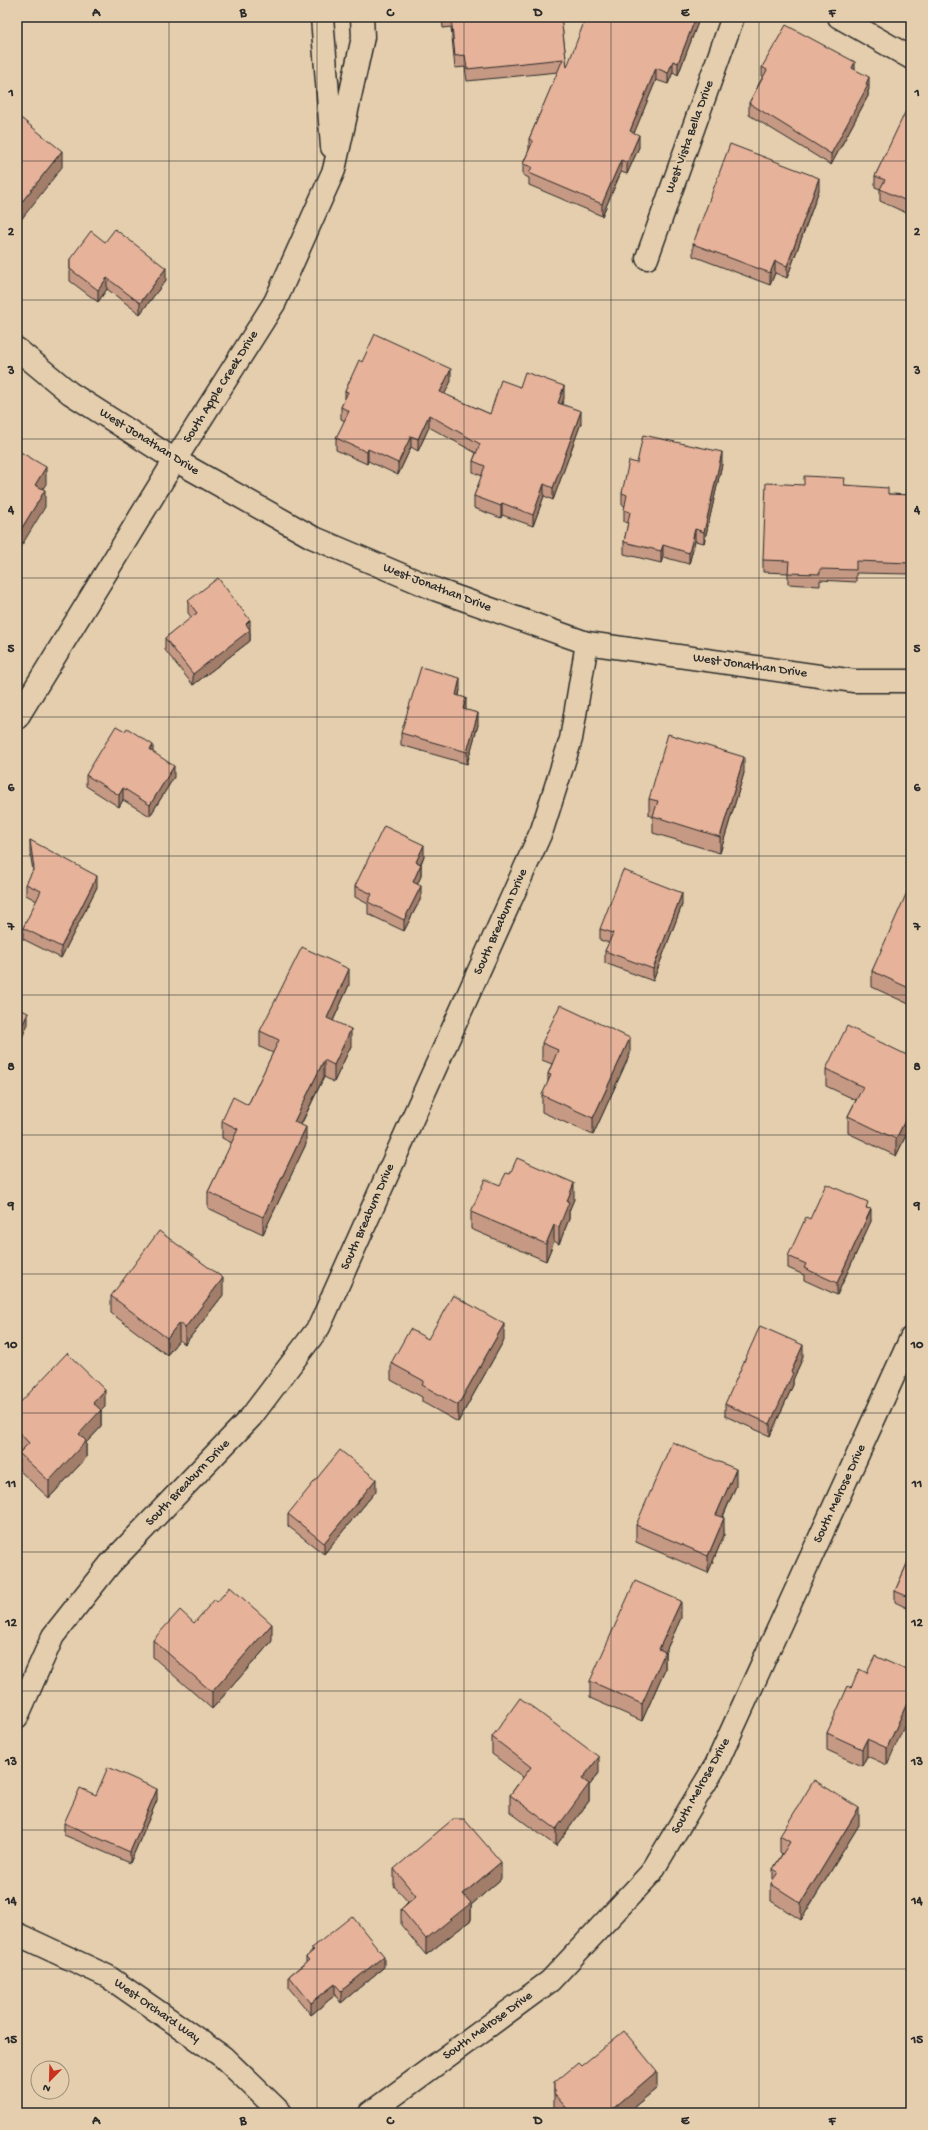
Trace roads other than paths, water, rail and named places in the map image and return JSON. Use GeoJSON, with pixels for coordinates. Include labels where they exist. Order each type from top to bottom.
{"type":"FeatureCollection","features":[{"type":"Feature","properties":{"kind":"street","name":"South Apple Creek Drive"},"geometry":{"type":"LineString","coordinates":[[322,17],[334,170]]}},
{"type":"Feature","properties":{"kind":"street","name":"South Apple Creek Drive"},"geometry":{"type":"LineString","coordinates":[[17,718],[274,302],[334,170],[363,37],[362,17]]}},
{"type":"Feature","properties":{"kind":"street","name":"West Vista Bella Drive"},"geometry":{"type":"LineString","coordinates":[[647,258],[733,17]]}},
{"type":"Feature","properties":{"kind":"street"},"geometry":{"type":"LineString","coordinates":[[839,17],[911,58]]}},
{"type":"Feature","properties":{"kind":"street","name":"West Jonathan Drive"},"geometry":{"type":"LineString","coordinates":[[17,349],[70,393],[175,460],[312,537],[437,590],[587,643],[854,681],[911,681]]}},
{"type":"Feature","properties":{"kind":"street","name":"South Breaburn Drive"},"geometry":{"type":"LineString","coordinates":[[17,1717],[53,1636],[110,1564],[251,1417],[319,1327],[542,830],[571,739],[587,643]]}},
{"type":"Feature","properties":{"kind":"street","name":"South Melrose Drive"},"geometry":{"type":"LineString","coordinates":[[370,2113],[550,1981],[651,1873],[716,1765],[911,1338]]}},
{"type":"Feature","properties":{"kind":"street","name":"West Orchard Way"},"geometry":{"type":"LineString","coordinates":[[17,1934],[107,1976],[223,2057],[281,2113]]}}]}
